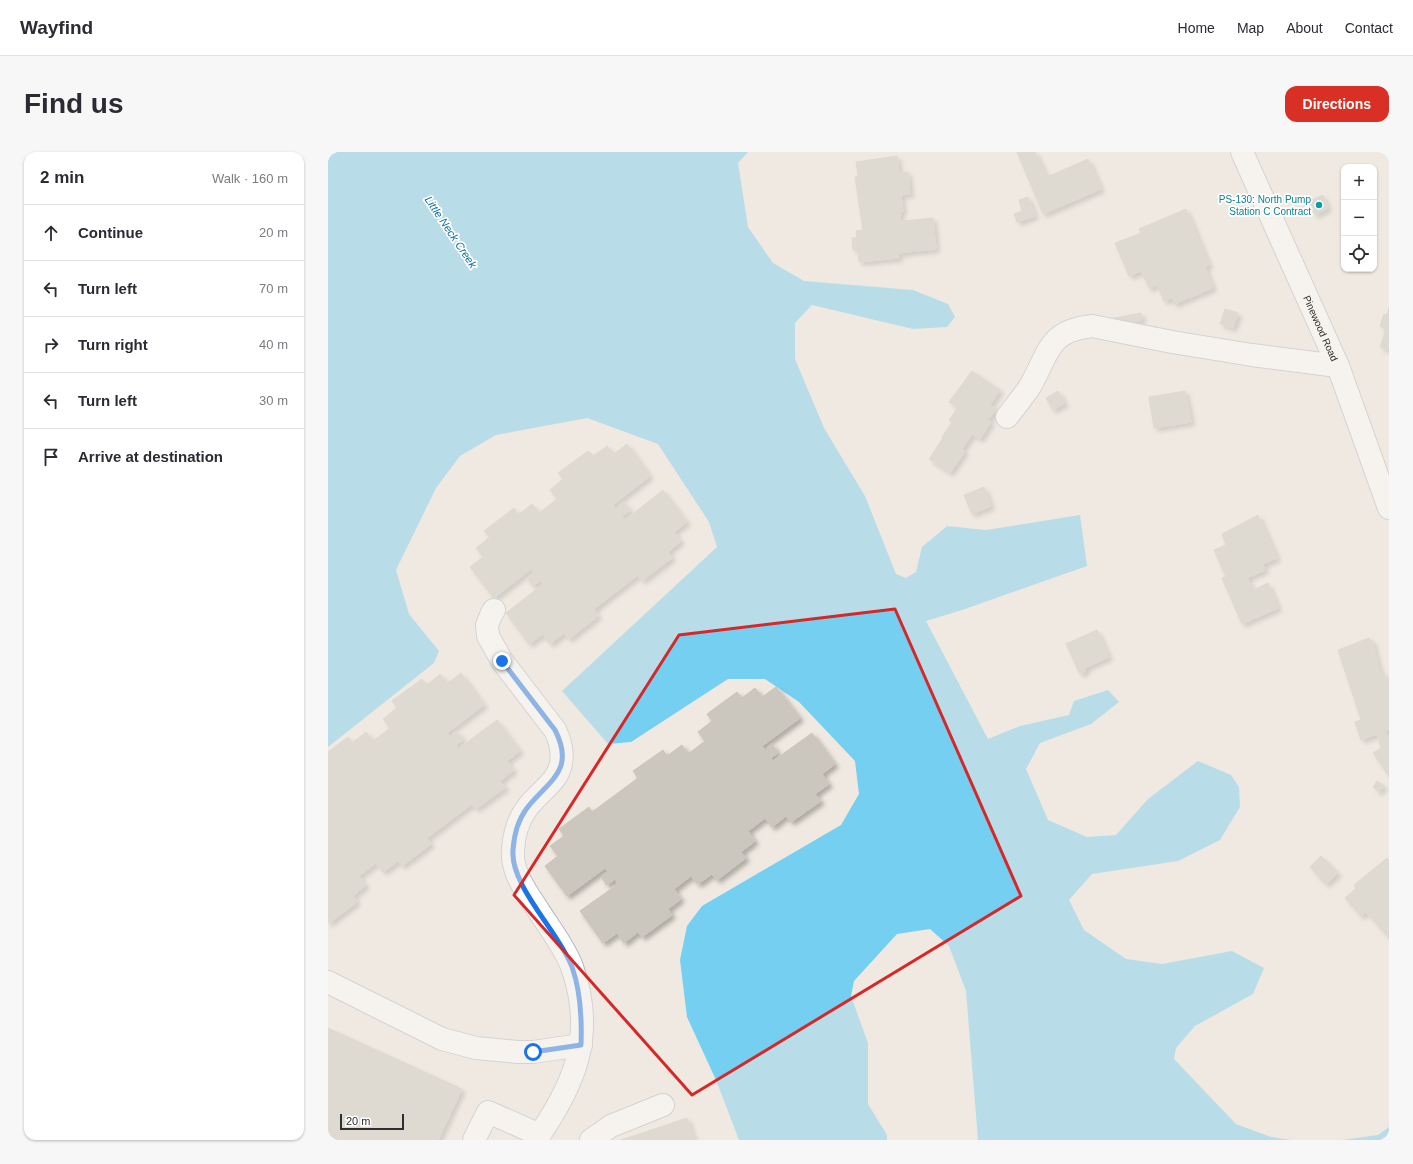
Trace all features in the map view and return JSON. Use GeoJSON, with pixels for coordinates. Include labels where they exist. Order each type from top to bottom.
{"type":"FeatureCollection","features":[{"type":"Feature","properties":{"kind":"street","name":"Pinewood Road"},"geometry":{"type":"LineString","coordinates":[[1242,152],[1338,366],[1384,481],[1389,508]]}},
{"type":"Feature","properties":{"kind":"street"},"geometry":{"type":"LineString","coordinates":[[1007,417],[1029,388],[1045,354],[1054,341],[1064,333],[1079,327],[1092,326],[1172,342],[1252,355],[1338,366]]}},
{"type":"Feature","properties":{"kind":"street"},"geometry":{"type":"LineString","coordinates":[[474,1140],[488,1112],[538,1138],[564,1096],[577,1063],[581,1045],[582,1021],[578,989],[572,967],[563,948],[524,889],[515,869],[512,851],[516,829],[522,816],[528,807],[555,778],[560,768],[562,753],[559,738],[555,730],[502,661],[488,636],[487,624],[494,610]]}},
{"type":"Feature","properties":{"kind":"street"},"geometry":{"type":"LineString","coordinates":[[328,982],[442,1039],[476,1048],[533,1052],[581,1045]]}},
{"type":"Feature","properties":{"kind":"street"},"geometry":{"type":"LineString","coordinates":[[591,1140],[610,1126],[663,1105]]}},
{"type":"Feature","properties":{"kind":"highlighted area"},"geometry":{"type":"Polygon","coordinates":[[[895,609],[1021,896],[692,1095],[514,895],[679,635],[895,609]]]}},
{"type":"Feature","properties":{"kind":"water","name":"Little Neck Creek"},"geometry":{"type":"Polygon","coordinates":[[[328,152],[748,152],[738,163],[748,227],[773,263],[804,281],[913,290],[948,304],[955,317],[947,327],[913,329],[812,305],[795,323],[795,359],[824,428],[865,496],[896,574],[906,578],[916,572],[922,547],[947,526],[986,530],[1080,515],[1087,566],[962,610],[926,621],[988,739],[1020,726],[1069,715],[1074,701],[1108,690],[1119,702],[1091,724],[1040,743],[1026,769],[1048,820],[1087,837],[1116,835],[1148,799],[1198,761],[1231,775],[1239,787],[1240,807],[1220,840],[1178,861],[1092,874],[1069,900],[1084,930],[1126,959],[1162,964],[1232,951],[1264,968],[1253,994],[1195,1026],[1176,1048],[1174,1059],[1236,1124],[1271,1137],[1291,1140],[978,1140],[966,991],[949,946],[930,929],[897,934],[854,981],[851,996],[868,1043],[868,1104],[887,1135],[887,1140],[739,1140],[716,1080],[687,1017],[680,960],[687,926],[702,906],[841,825],[859,794],[855,761],[799,702],[765,679],[728,679],[631,742],[608,744],[562,691],[717,547],[709,522],[658,444],[587,418],[496,435],[460,456],[436,488],[396,570],[409,614],[439,651],[434,663],[328,747],[328,152]]]}},
{"type":"Feature","properties":{"kind":"water"},"geometry":{"type":"Polygon","coordinates":[[[1389,1127],[1389,1140],[1342,1140],[1378,1135],[1389,1127]]]}},
{"type":"Feature","properties":{"kind":"building"},"geometry":{"type":"Polygon","coordinates":[[[1017,152],[1035,152],[1047,177],[1088,159],[1101,189],[1043,214],[1017,152]]]}},
{"type":"Feature","properties":{"kind":"building"},"geometry":{"type":"Polygon","coordinates":[[[897,156],[899,173],[908,172],[910,194],[901,195],[903,212],[900,212],[900,221],[933,218],[936,249],[898,253],[899,258],[859,262],[858,250],[853,250],[852,238],[857,238],[856,231],[863,230],[855,177],[858,176],[856,162],[897,156]]]}},
{"type":"Feature","properties":{"kind":"building","name":"PS-130: North Pump Station C Contract"},"geometry":{"type":"Polygon","coordinates":[[[1323,195],[1328,208],[1315,215],[1309,201],[1323,195]]]}},
{"type":"Feature","properties":{"kind":"building"},"geometry":{"type":"Polygon","coordinates":[[[1028,197],[1035,216],[1017,222],[1014,214],[1022,211],[1019,200],[1028,197]]]}},
{"type":"Feature","properties":{"kind":"building"},"geometry":{"type":"Polygon","coordinates":[[[1186,209],[1209,265],[1205,267],[1213,288],[1174,304],[1172,298],[1164,301],[1157,285],[1149,288],[1141,271],[1129,276],[1115,243],[1141,233],[1139,229],[1186,209]]]}},
{"type":"Feature","properties":{"kind":"building"},"geometry":{"type":"Polygon","coordinates":[[[1389,308],[1389,350],[1380,347],[1386,329],[1380,326],[1384,314],[1387,315],[1389,308]]]}},
{"type":"Feature","properties":{"kind":"building"},"geometry":{"type":"Polygon","coordinates":[[[1225,309],[1238,313],[1233,328],[1220,324],[1225,309]]]}},
{"type":"Feature","properties":{"kind":"building"},"geometry":{"type":"Polygon","coordinates":[[[1141,313],[1142,320],[1104,328],[1103,320],[1141,313]]]}},
{"type":"Feature","properties":{"kind":"building"},"geometry":{"type":"Polygon","coordinates":[[[972,371],[1000,390],[990,405],[996,409],[988,420],[991,422],[980,439],[972,434],[962,449],[965,451],[950,473],[929,459],[952,422],[949,420],[958,407],[949,402],[972,371]]]}},
{"type":"Feature","properties":{"kind":"building"},"geometry":{"type":"Polygon","coordinates":[[[1058,391],[1065,403],[1053,410],[1046,398],[1058,391]]]}},
{"type":"Feature","properties":{"kind":"building"},"geometry":{"type":"Polygon","coordinates":[[[1185,391],[1191,422],[1154,428],[1149,397],[1185,391]]]}},
{"type":"Feature","properties":{"kind":"building"},"geometry":{"type":"Polygon","coordinates":[[[627,444],[650,476],[613,505],[616,508],[624,502],[630,511],[622,516],[625,520],[663,490],[687,522],[674,532],[681,541],[668,552],[672,558],[642,581],[638,575],[594,609],[598,616],[569,639],[564,633],[550,644],[543,634],[529,644],[506,613],[543,584],[540,581],[533,586],[527,578],[534,573],[531,569],[494,598],[470,567],[483,557],[476,548],[490,537],[484,531],[514,508],[518,515],[532,504],[539,513],[557,499],[550,490],[563,479],[558,473],[588,451],[593,456],[607,446],[614,454],[627,444]]]}},
{"type":"Feature","properties":{"kind":"building"},"geometry":{"type":"Polygon","coordinates":[[[984,487],[991,506],[972,514],[964,495],[984,487]]]}},
{"type":"Feature","properties":{"kind":"building"},"geometry":{"type":"Polygon","coordinates":[[[1258,515],[1277,558],[1263,564],[1265,570],[1247,578],[1253,590],[1268,583],[1278,608],[1242,624],[1222,578],[1226,577],[1214,550],[1226,545],[1222,534],[1258,515]]]}},
{"type":"Feature","properties":{"kind":"building"},"geometry":{"type":"Polygon","coordinates":[[[1097,630],[1109,657],[1085,668],[1086,671],[1080,674],[1066,644],[1097,630]]]}},
{"type":"Feature","properties":{"kind":"building"},"geometry":{"type":"Polygon","coordinates":[[[1369,638],[1370,641],[1372,640],[1380,673],[1383,672],[1389,685],[1389,695],[1386,696],[1389,698],[1389,729],[1385,731],[1389,741],[1389,776],[1373,753],[1381,748],[1377,734],[1361,740],[1355,722],[1361,720],[1338,650],[1369,638]]]}},
{"type":"Feature","properties":{"kind":"building"},"geometry":{"type":"Polygon","coordinates":[[[461,673],[484,705],[447,733],[450,737],[457,731],[463,740],[456,745],[459,748],[497,720],[520,751],[507,761],[514,770],[500,781],[506,787],[476,809],[472,804],[427,838],[431,844],[402,866],[398,861],[383,872],[376,863],[359,876],[366,885],[353,896],[357,902],[328,924],[328,752],[348,737],[352,743],[366,732],[373,741],[390,728],[383,719],[397,708],[392,701],[422,679],[427,685],[440,674],[448,683],[461,673]]]}},
{"type":"Feature","properties":{"kind":"building"},"geometry":{"type":"Polygon","coordinates":[[[776,687],[800,718],[762,746],[765,750],[772,744],[778,753],[771,758],[773,761],[812,733],[835,764],[822,774],[829,784],[815,794],[821,801],[791,822],[786,816],[772,827],[765,818],[748,831],[755,841],[741,852],[746,858],[717,880],[712,874],[698,884],[691,876],[674,889],[681,899],[668,909],[672,915],[642,937],[638,932],[624,943],[617,933],[603,943],[580,911],[618,884],[615,879],[607,885],[601,877],[608,872],[605,868],[567,896],[545,866],[558,856],[550,846],[564,836],[559,829],[589,807],[592,812],[638,778],[633,771],[663,750],[667,756],[682,745],[688,754],[705,741],[698,732],[712,721],[707,714],[737,692],[742,698],[755,688],[762,697],[776,687]]]}},
{"type":"Feature","properties":{"kind":"building"},"geometry":{"type":"Polygon","coordinates":[[[1377,781],[1384,786],[1379,792],[1373,787],[1377,781]]]}},
{"type":"Feature","properties":{"kind":"building"},"geometry":{"type":"Polygon","coordinates":[[[1321,856],[1338,873],[1326,884],[1310,867],[1321,856]]]}},
{"type":"Feature","properties":{"kind":"building"},"geometry":{"type":"Polygon","coordinates":[[[1387,858],[1389,860],[1389,938],[1366,912],[1361,916],[1345,898],[1356,888],[1354,885],[1387,858]]]}},
{"type":"Feature","properties":{"kind":"building"},"geometry":{"type":"Polygon","coordinates":[[[328,1028],[462,1089],[438,1140],[328,1140],[328,1028]]]}},
{"type":"Feature","properties":{"kind":"building"},"geometry":{"type":"Polygon","coordinates":[[[687,1118],[694,1140],[621,1140],[687,1118]]]}},
{"type":"Feature","properties":{"kind":"place","name":"PS-130: North Pump Station C Contract"},"geometry":{"type":"Point","coordinates":[1319,205]}},
{"type":"Feature","properties":{"kind":"route"},"geometry":{"type":"LineString","coordinates":[[502,661],[555,730],[559,738],[562,753],[560,768],[555,778],[528,807],[522,816],[516,829],[512,851],[515,869],[524,889],[563,948],[572,967],[578,989],[582,1021],[581,1045],[533,1052]]}}]}
